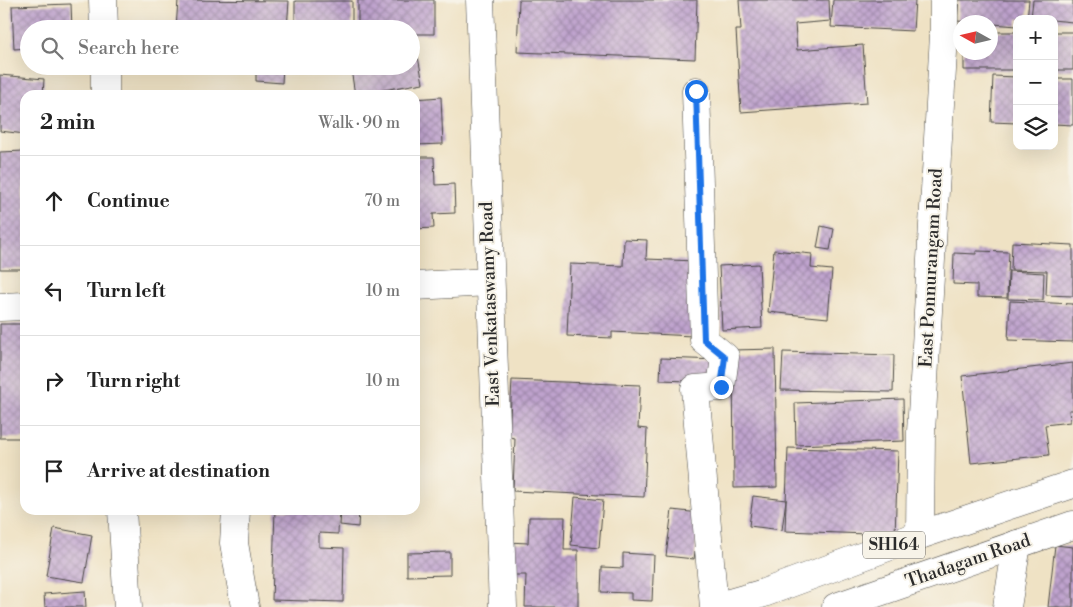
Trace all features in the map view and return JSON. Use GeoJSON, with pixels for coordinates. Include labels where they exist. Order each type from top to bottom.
{"type":"FeatureCollection","features":[{"type":"Feature","properties":{"kind":"street"},"geometry":{"type":"LineString","coordinates":[[103,0],[104,20]]}},
{"type":"Feature","properties":{"kind":"street","name":"East Venkataswamy Road"},"geometry":{"type":"LineString","coordinates":[[480,0],[489,282],[503,607]]}},
{"type":"Feature","properties":{"kind":"street","name":"East Ponnurangam Road"},"geometry":{"type":"LineString","coordinates":[[920,535],[921,432],[944,35],[944,0]]}},
{"type":"Feature","properties":{"kind":"street"},"geometry":{"type":"LineString","coordinates":[[105,75],[105,90]]}},
{"type":"Feature","properties":{"kind":"street"},"geometry":{"type":"LineString","coordinates":[[696,91],[704,340],[725,357],[721,387],[695,389],[715,607]]}},
{"type":"Feature","properties":{"kind":"street"},"geometry":{"type":"LineString","coordinates":[[420,286],[489,282]]}},
{"type":"Feature","properties":{"kind":"street"},"geometry":{"type":"LineString","coordinates":[[0,307],[20,306]]}},
{"type":"Feature","properties":{"kind":"street","name":"SH164"},"geometry":{"type":"LineString","coordinates":[[715,607],[761,594],[920,535],[1073,484]]}},
{"type":"Feature","properties":{"kind":"street"},"geometry":{"type":"LineString","coordinates":[[122,515],[128,607]]}},
{"type":"Feature","properties":{"kind":"street"},"geometry":{"type":"LineString","coordinates":[[236,515],[234,543],[245,607]]}},
{"type":"Feature","properties":{"kind":"street","name":"Thadagam Road"},"geometry":{"type":"LineString","coordinates":[[836,607],[1073,525]]}},
{"type":"Feature","properties":{"kind":"street"},"geometry":{"type":"LineString","coordinates":[[1007,607],[1017,544]]}},
{"type":"Feature","properties":{"kind":"building"},"geometry":{"type":"Polygon","coordinates":[[[178,0],[289,1],[288,20],[177,20],[178,0]]]}},
{"type":"Feature","properties":{"kind":"building"},"geometry":{"type":"Polygon","coordinates":[[[358,0],[434,0],[434,34],[420,34],[420,20],[358,20],[358,0]]]}},
{"type":"Feature","properties":{"kind":"building"},"geometry":{"type":"Polygon","coordinates":[[[519,0],[697,0],[695,59],[517,52],[519,0]]]}},
{"type":"Feature","properties":{"kind":"building"},"geometry":{"type":"Polygon","coordinates":[[[739,0],[829,0],[830,21],[795,24],[797,50],[863,45],[867,103],[741,112],[736,30],[741,30],[739,0]]]}},
{"type":"Feature","properties":{"kind":"building"},"geometry":{"type":"Polygon","coordinates":[[[833,0],[915,0],[913,31],[831,27],[833,0]]]}},
{"type":"Feature","properties":{"kind":"building"},"geometry":{"type":"Polygon","coordinates":[[[959,0],[1029,0],[1027,15],[1013,15],[1013,26],[998,24],[998,15],[958,15],[959,0]]]}},
{"type":"Feature","properties":{"kind":"building"},"geometry":{"type":"Polygon","coordinates":[[[1033,0],[1073,0],[1073,22],[1058,21],[1058,15],[1031,15],[1033,0]]]}},
{"type":"Feature","properties":{"kind":"building"},"geometry":{"type":"Polygon","coordinates":[[[295,1],[352,1],[352,20],[295,20],[295,1]]]}},
{"type":"Feature","properties":{"kind":"building"},"geometry":{"type":"Polygon","coordinates":[[[71,4],[72,20],[20,20],[20,49],[14,49],[12,6],[71,4]]]}},
{"type":"Feature","properties":{"kind":"building"},"geometry":{"type":"Polygon","coordinates":[[[998,32],[1013,32],[1013,70],[964,70],[964,60],[998,60],[998,32]]]}},
{"type":"Feature","properties":{"kind":"building"},"geometry":{"type":"Polygon","coordinates":[[[1058,32],[1073,32],[1073,70],[1058,70],[1058,32]]]}},
{"type":"Feature","properties":{"kind":"building"},"geometry":{"type":"Polygon","coordinates":[[[420,67],[423,83],[383,90],[354,90],[352,75],[420,75],[420,67]]]}},
{"type":"Feature","properties":{"kind":"building"},"geometry":{"type":"Polygon","coordinates":[[[0,75],[44,79],[43,90],[20,90],[20,133],[0,131],[0,75]]]}},
{"type":"Feature","properties":{"kind":"building"},"geometry":{"type":"Polygon","coordinates":[[[256,75],[282,75],[282,83],[256,81],[256,75]]]}},
{"type":"Feature","properties":{"kind":"building"},"geometry":{"type":"Polygon","coordinates":[[[993,76],[1013,77],[1013,123],[991,122],[993,76]]]}},
{"type":"Feature","properties":{"kind":"building"},"geometry":{"type":"Polygon","coordinates":[[[1058,79],[1073,79],[1073,125],[1058,124],[1058,79]]]}},
{"type":"Feature","properties":{"kind":"building"},"geometry":{"type":"Polygon","coordinates":[[[441,97],[443,144],[420,145],[420,99],[441,97]]]}},
{"type":"Feature","properties":{"kind":"building"},"geometry":{"type":"Polygon","coordinates":[[[20,151],[20,269],[0,269],[0,152],[20,151]]]}},
{"type":"Feature","properties":{"kind":"building"},"geometry":{"type":"Polygon","coordinates":[[[420,157],[434,157],[435,185],[454,184],[455,213],[433,214],[434,228],[420,229],[420,157]]]}},
{"type":"Feature","properties":{"kind":"building"},"geometry":{"type":"Polygon","coordinates":[[[821,226],[834,229],[830,250],[817,248],[821,226]]]}},
{"type":"Feature","properties":{"kind":"building"},"geometry":{"type":"Polygon","coordinates":[[[624,239],[647,240],[646,259],[696,261],[693,336],[612,332],[612,338],[567,336],[570,264],[623,266],[624,239]]]}},
{"type":"Feature","properties":{"kind":"building"},"geometry":{"type":"Polygon","coordinates":[[[1012,242],[1073,245],[1073,296],[1046,295],[1047,271],[1011,270],[1012,242]]]}},
{"type":"Feature","properties":{"kind":"building"},"geometry":{"type":"Polygon","coordinates":[[[774,250],[812,254],[811,268],[832,270],[828,318],[768,312],[774,250]]]}},
{"type":"Feature","properties":{"kind":"building"},"geometry":{"type":"Polygon","coordinates":[[[976,251],[1009,252],[1007,298],[977,297],[977,285],[953,284],[954,253],[976,254],[976,251]]]}},
{"type":"Feature","properties":{"kind":"building"},"geometry":{"type":"Polygon","coordinates":[[[759,264],[762,328],[722,330],[719,266],[759,264]]]}},
{"type":"Feature","properties":{"kind":"building"},"geometry":{"type":"Polygon","coordinates":[[[1009,271],[1044,273],[1043,300],[1008,299],[1009,271]]]}},
{"type":"Feature","properties":{"kind":"building"},"geometry":{"type":"Polygon","coordinates":[[[1010,301],[1073,304],[1073,342],[1008,340],[1010,301]]]}},
{"type":"Feature","properties":{"kind":"building"},"geometry":{"type":"Polygon","coordinates":[[[0,324],[20,324],[20,438],[0,438],[0,324]]]}},
{"type":"Feature","properties":{"kind":"building"},"geometry":{"type":"Polygon","coordinates":[[[775,349],[777,487],[734,488],[733,350],[775,349]]]}},
{"type":"Feature","properties":{"kind":"building"},"geometry":{"type":"Polygon","coordinates":[[[783,352],[894,355],[893,392],[781,390],[783,352]]]}},
{"type":"Feature","properties":{"kind":"building"},"geometry":{"type":"Polygon","coordinates":[[[661,358],[719,360],[718,382],[660,380],[661,358]]]}},
{"type":"Feature","properties":{"kind":"building"},"geometry":{"type":"Polygon","coordinates":[[[1073,363],[1073,410],[1069,410],[1070,422],[1045,425],[1049,455],[971,463],[962,376],[1073,363]]]}},
{"type":"Feature","properties":{"kind":"building"},"geometry":{"type":"Polygon","coordinates":[[[512,380],[640,385],[638,428],[647,429],[644,497],[513,491],[515,438],[509,437],[512,380]]]}},
{"type":"Feature","properties":{"kind":"building"},"geometry":{"type":"Polygon","coordinates":[[[903,399],[904,441],[796,445],[795,403],[903,399]]]}},
{"type":"Feature","properties":{"kind":"building"},"geometry":{"type":"Polygon","coordinates":[[[788,448],[898,451],[895,535],[785,531],[788,448]]]}},
{"type":"Feature","properties":{"kind":"building"},"geometry":{"type":"Polygon","coordinates":[[[753,496],[786,500],[782,530],[749,526],[753,496]]]}},
{"type":"Feature","properties":{"kind":"building"},"geometry":{"type":"Polygon","coordinates":[[[575,497],[603,500],[599,548],[571,545],[575,497]]]}},
{"type":"Feature","properties":{"kind":"building"},"geometry":{"type":"Polygon","coordinates":[[[672,510],[700,513],[694,559],[666,556],[672,510]]]}},
{"type":"Feature","properties":{"kind":"building"},"geometry":{"type":"Polygon","coordinates":[[[275,515],[339,515],[338,534],[319,533],[319,547],[344,548],[343,602],[272,600],[275,515]]]}},
{"type":"Feature","properties":{"kind":"building"},"geometry":{"type":"Polygon","coordinates":[[[341,515],[359,515],[358,527],[340,525],[341,515]]]}},
{"type":"Feature","properties":{"kind":"building"},"geometry":{"type":"Polygon","coordinates":[[[529,517],[565,517],[564,550],[578,550],[578,607],[525,607],[526,575],[507,575],[507,542],[528,543],[529,517]]]}},
{"type":"Feature","properties":{"kind":"building"},"geometry":{"type":"Polygon","coordinates":[[[54,528],[92,535],[84,582],[46,576],[54,528]]]}},
{"type":"Feature","properties":{"kind":"building"},"geometry":{"type":"Polygon","coordinates":[[[1055,545],[1073,547],[1073,607],[1048,607],[1055,545]]]}},
{"type":"Feature","properties":{"kind":"building"},"geometry":{"type":"Polygon","coordinates":[[[450,552],[450,575],[407,576],[407,553],[450,552]]]}},
{"type":"Feature","properties":{"kind":"building"},"geometry":{"type":"Polygon","coordinates":[[[623,553],[654,555],[652,601],[631,600],[631,593],[601,592],[602,567],[623,568],[623,553]]]}},
{"type":"Feature","properties":{"kind":"building"},"geometry":{"type":"Polygon","coordinates":[[[85,591],[86,607],[45,607],[44,594],[85,591]]]}},
{"type":"Feature","properties":{"kind":"route"},"geometry":{"type":"LineString","coordinates":[[696,91],[704,340],[725,357],[721,387]]}}]}
